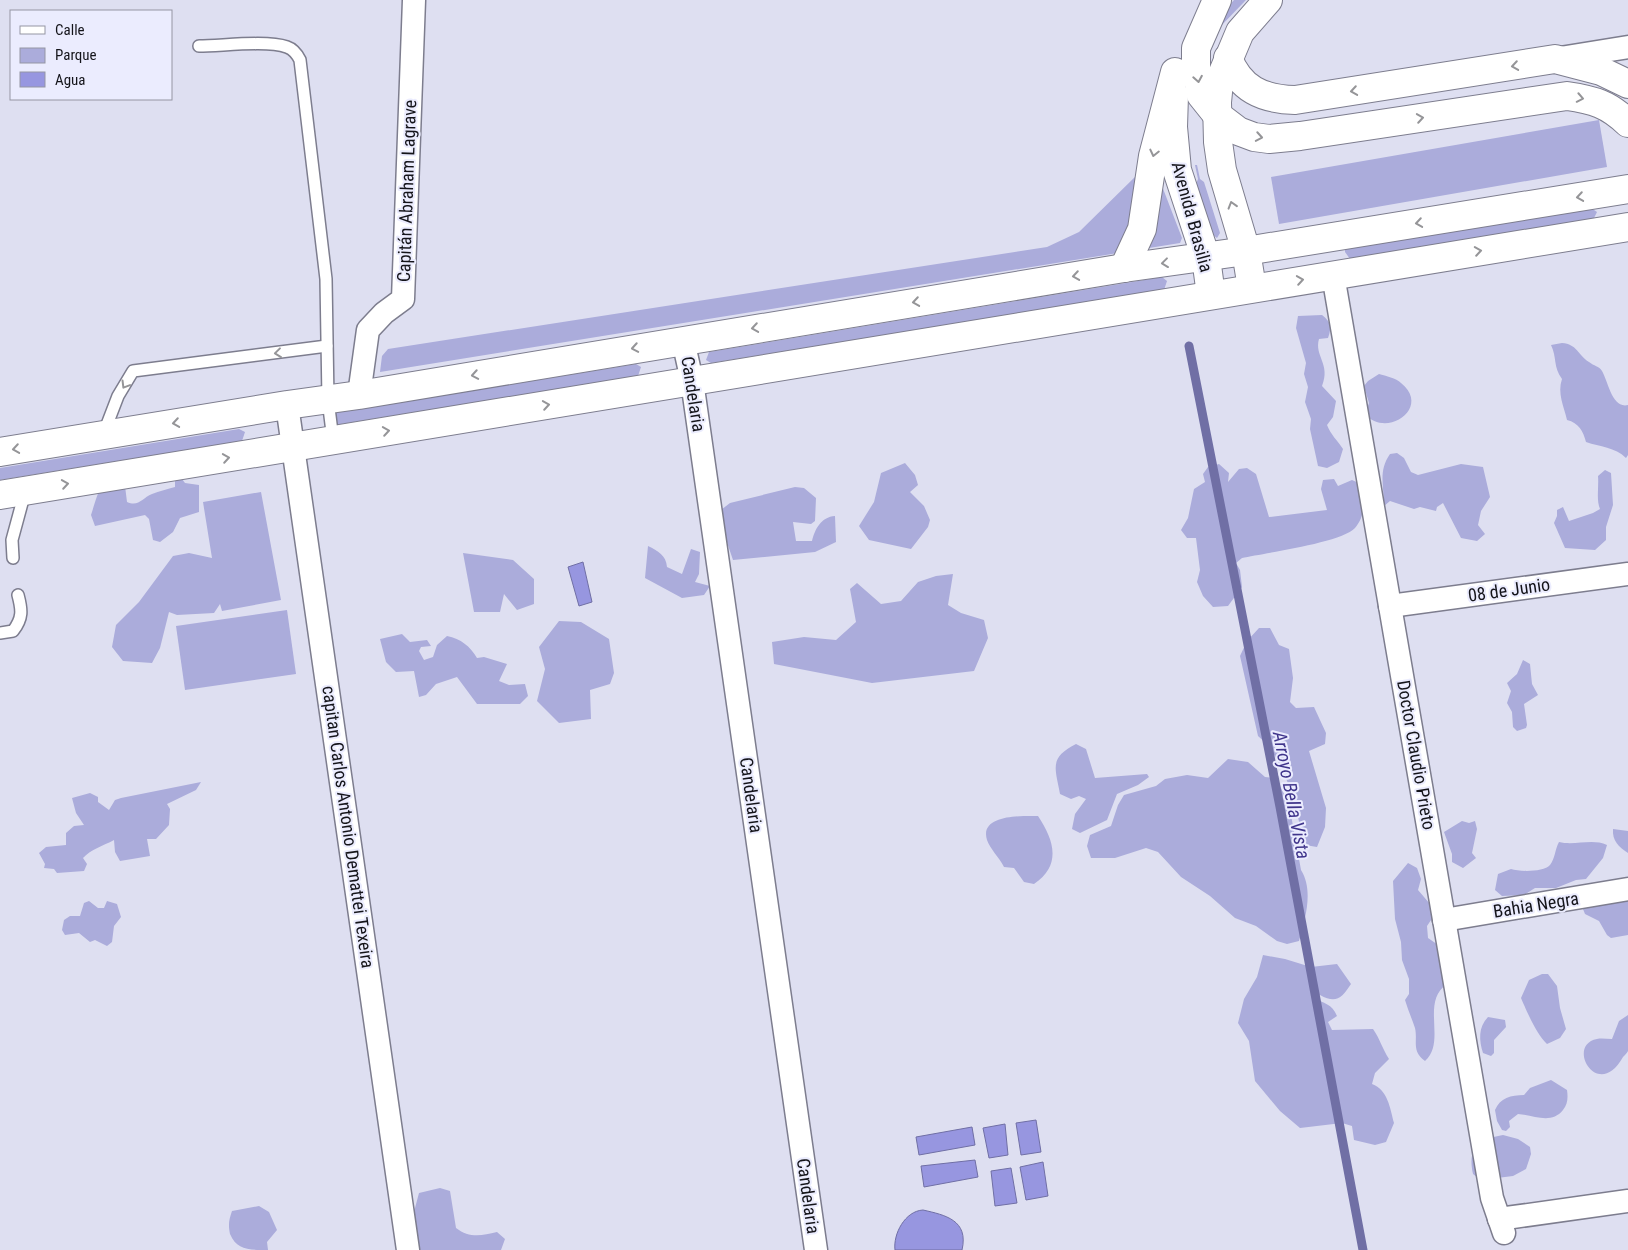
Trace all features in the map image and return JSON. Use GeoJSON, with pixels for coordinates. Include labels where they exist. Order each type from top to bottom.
{"type":"FeatureCollection","features":[{"type":"Feature","properties":{"kind":"main road"},"geometry":{"type":"LineString","coordinates":[[1216,0],[1196,48],[1196,68],[1201,96],[1217,115],[1238,131],[1254,137],[1269,139],[1567,96],[1595,101],[1612,108],[1628,122]]}},
{"type":"Feature","properties":{"kind":"main road","name":"Avenida Brasilia"},"geometry":{"type":"LineString","coordinates":[[1212,295],[1206,258],[1178,170],[1173,127],[1175,72],[1192,32],[1216,0]]}},
{"type":"Feature","properties":{"kind":"main road"},"geometry":{"type":"LineString","coordinates":[[1252,288],[1246,251],[1222,170],[1217,115],[1219,82],[1228,58],[1240,32],[1268,0]]}},
{"type":"Feature","properties":{"kind":"main road"},"geometry":{"type":"LineString","coordinates":[[1228,58],[1234,73],[1254,91],[1270,98],[1295,100],[1555,59],[1601,71],[1628,84]]}},
{"type":"Feature","properties":{"kind":"main road"},"geometry":{"type":"LineString","coordinates":[[1124,268],[1142,229],[1153,156],[1175,72]]}},
{"type":"Feature","properties":{"kind":"main road"},"geometry":{"type":"LineString","coordinates":[[0,452],[359,395],[1124,268],[1206,258],[1625,184]]}},
{"type":"Feature","properties":{"kind":"main road"},"geometry":{"type":"LineString","coordinates":[[13,493],[1628,227]]}},
{"type":"Feature","properties":{"kind":"street","name":"Capitán Abraham Lagrave"},"geometry":{"type":"LineString","coordinates":[[359,395],[368,330],[384,313],[403,299],[414,0]]}},
{"type":"Feature","properties":{"kind":"street"},"geometry":{"type":"LineString","coordinates":[[1555,59],[1628,47]]}},
{"type":"Feature","properties":{"kind":"street","name":"Doctor Claudio Prieto"},"geometry":{"type":"LineString","coordinates":[[1333,275],[1492,1198],[1502,1226],[1628,1201]]}},
{"type":"Feature","properties":{"kind":"street","name":"Candelaria"},"geometry":{"type":"LineString","coordinates":[[683,340],[692,381],[816,1250]]}},
{"type":"Feature","properties":{"kind":"street","name":"capitan Carlos Antonio Demattei Texeira"},"geometry":{"type":"LineString","coordinates":[[287,405],[408,1250]]}},
{"type":"Feature","properties":{"kind":"street","name":"08 de Junio"},"geometry":{"type":"LineString","coordinates":[[1390,606],[1628,574]]}},
{"type":"Feature","properties":{"kind":"street","name":"Bahia Negra"},"geometry":{"type":"LineString","coordinates":[[1444,920],[1628,889]]}},
{"type":"Feature","properties":{"kind":"lane"},"geometry":{"type":"LineString","coordinates":[[199,46],[270,45],[287,47],[296,52],[300,60],[326,279],[328,400],[333,440]]}},
{"type":"Feature","properties":{"kind":"lane"},"geometry":{"type":"LineString","coordinates":[[103,435],[118,396],[133,371],[327,346]]}},
{"type":"Feature","properties":{"kind":"lane"},"geometry":{"type":"LineString","coordinates":[[13,493],[13,558]]}},
{"type":"Feature","properties":{"kind":"lane"},"geometry":{"type":"LineString","coordinates":[[0,543],[12,540]]}},
{"type":"Feature","properties":{"kind":"lane"},"geometry":{"type":"LineString","coordinates":[[0,633],[13,631],[19,624],[23,612],[18,595]]}},
{"type":"Feature","properties":{"kind":"green space"},"geometry":{"type":"Polygon","coordinates":[[[1234,0],[1246,0],[1217,30],[1213,23],[1234,0]]]}},
{"type":"Feature","properties":{"kind":"green space"},"geometry":{"type":"Polygon","coordinates":[[[1599,120],[1607,167],[1279,224],[1271,177],[1599,120]]]}},
{"type":"Feature","properties":{"kind":"green space"},"geometry":{"type":"Polygon","coordinates":[[[1195,165],[1197,165],[1200,179],[1204,182],[1220,233],[1217,238],[1213,235],[1196,184],[1198,179],[1195,165]]]}},
{"type":"Feature","properties":{"kind":"green space"},"geometry":{"type":"Polygon","coordinates":[[[1138,174],[1157,181],[1162,186],[1182,238],[1180,243],[380,372],[382,356],[388,349],[1047,247],[1079,232],[1138,174]]]}},
{"type":"Feature","properties":{"kind":"green space"},"geometry":{"type":"Polygon","coordinates":[[[1591,208],[1597,212],[1593,220],[1350,259],[1345,252],[1345,249],[1591,208]]]}},
{"type":"Feature","properties":{"kind":"green space"},"geometry":{"type":"Polygon","coordinates":[[[1162,277],[1167,281],[1164,290],[711,363],[706,360],[709,352],[1162,277]]]}},
{"type":"Feature","properties":{"kind":"green space"},"geometry":{"type":"Polygon","coordinates":[[[1322,315],[1329,322],[1330,331],[1328,338],[1319,339],[1318,345],[1325,372],[1322,386],[1336,401],[1333,417],[1327,425],[1343,449],[1339,462],[1327,468],[1318,466],[1310,429],[1311,419],[1305,402],[1308,387],[1304,374],[1306,363],[1296,328],[1298,316],[1322,315]]]}},
{"type":"Feature","properties":{"kind":"green space"},"geometry":{"type":"Polygon","coordinates":[[[1562,343],[1571,345],[1585,359],[1601,369],[1614,399],[1618,403],[1628,405],[1628,455],[1626,458],[1612,449],[1586,442],[1580,428],[1575,423],[1567,420],[1561,395],[1562,379],[1557,370],[1551,345],[1562,343]]]}},
{"type":"Feature","properties":{"kind":"green space"},"geometry":{"type":"Polygon","coordinates":[[[636,364],[641,367],[638,376],[335,425],[333,413],[636,364]]]}},
{"type":"Feature","properties":{"kind":"green space"},"geometry":{"type":"Polygon","coordinates":[[[1379,374],[1399,381],[1409,393],[1411,402],[1409,410],[1394,422],[1374,421],[1365,414],[1369,403],[1364,386],[1379,374]]]}},
{"type":"Feature","properties":{"kind":"green space"},"geometry":{"type":"Polygon","coordinates":[[[239,429],[245,432],[242,441],[0,480],[0,468],[239,429]]]}},
{"type":"Feature","properties":{"kind":"green space"},"geometry":{"type":"Polygon","coordinates":[[[1397,453],[1404,458],[1411,472],[1418,475],[1461,464],[1483,467],[1490,497],[1481,511],[1478,525],[1485,534],[1477,541],[1461,538],[1443,503],[1437,507],[1436,511],[1420,507],[1414,509],[1390,501],[1384,506],[1382,479],[1384,466],[1390,454],[1397,453]]]}},
{"type":"Feature","properties":{"kind":"green space"},"geometry":{"type":"Polygon","coordinates":[[[905,463],[915,475],[918,485],[910,492],[924,506],[930,520],[928,527],[911,549],[869,540],[859,526],[874,502],[881,473],[905,463]]]}},
{"type":"Feature","properties":{"kind":"green space"},"geometry":{"type":"Polygon","coordinates":[[[1219,464],[1229,473],[1228,482],[1239,469],[1247,468],[1256,474],[1269,517],[1327,510],[1321,489],[1323,480],[1334,479],[1338,486],[1352,480],[1361,484],[1364,501],[1359,523],[1347,533],[1319,543],[1242,558],[1236,563],[1240,570],[1242,587],[1228,606],[1213,607],[1203,596],[1197,582],[1200,570],[1196,538],[1187,538],[1181,530],[1188,518],[1194,489],[1205,482],[1203,474],[1208,467],[1219,464]]]}},
{"type":"Feature","properties":{"kind":"green space"},"geometry":{"type":"Polygon","coordinates":[[[1605,470],[1611,473],[1613,505],[1606,527],[1606,540],[1595,550],[1565,548],[1554,523],[1557,510],[1563,507],[1569,521],[1600,509],[1598,476],[1605,470]]]}},
{"type":"Feature","properties":{"kind":"green space"},"geometry":{"type":"Polygon","coordinates":[[[182,479],[185,483],[199,485],[199,512],[180,518],[173,532],[160,542],[153,540],[149,519],[145,515],[95,526],[91,515],[104,482],[125,486],[127,502],[135,503],[152,494],[175,487],[175,480],[182,479]]]}},
{"type":"Feature","properties":{"kind":"green space"},"geometry":{"type":"Polygon","coordinates":[[[795,487],[804,488],[816,498],[815,521],[811,524],[793,522],[796,541],[812,541],[819,524],[835,516],[836,542],[815,552],[733,560],[717,513],[730,503],[795,487]]]}},
{"type":"Feature","properties":{"kind":"green space"},"geometry":{"type":"Polygon","coordinates":[[[261,492],[281,600],[222,611],[220,604],[214,613],[177,615],[169,612],[160,648],[152,663],[123,661],[112,647],[116,625],[139,602],[173,556],[189,553],[212,558],[203,502],[261,492]]]}},
{"type":"Feature","properties":{"kind":"green space"},"geometry":{"type":"Polygon","coordinates":[[[648,546],[663,556],[667,567],[682,574],[691,549],[700,552],[699,574],[695,582],[710,586],[704,595],[682,598],[645,578],[648,546]]]}},
{"type":"Feature","properties":{"kind":"green space"},"geometry":{"type":"Polygon","coordinates":[[[463,553],[513,560],[534,579],[534,604],[517,610],[504,594],[500,612],[474,612],[463,553]]]}},
{"type":"Feature","properties":{"kind":"green space"},"geometry":{"type":"Polygon","coordinates":[[[953,574],[948,605],[961,613],[984,620],[988,638],[974,671],[872,683],[774,664],[772,642],[804,637],[836,640],[856,622],[850,589],[857,583],[881,604],[901,601],[918,582],[936,576],[953,574]]]}},
{"type":"Feature","properties":{"kind":"green space"},"geometry":{"type":"Polygon","coordinates":[[[287,610],[296,674],[185,690],[176,626],[287,610]]]}},
{"type":"Feature","properties":{"kind":"green space"},"geometry":{"type":"Polygon","coordinates":[[[559,621],[581,622],[609,639],[614,673],[610,684],[590,690],[591,719],[559,723],[537,701],[545,669],[539,647],[559,621]]]}},
{"type":"Feature","properties":{"kind":"green space"},"geometry":{"type":"Polygon","coordinates":[[[1259,628],[1270,628],[1279,645],[1289,649],[1293,678],[1290,702],[1296,708],[1314,707],[1326,733],[1325,744],[1309,751],[1326,808],[1325,827],[1317,847],[1305,845],[1294,801],[1283,772],[1277,759],[1258,736],[1240,656],[1247,641],[1259,628]]]}},
{"type":"Feature","properties":{"kind":"green space"},"geometry":{"type":"Polygon","coordinates":[[[402,634],[410,642],[427,640],[431,646],[421,647],[419,651],[424,660],[433,657],[437,645],[447,636],[457,639],[468,647],[477,658],[484,657],[507,664],[499,681],[509,685],[525,684],[528,696],[520,704],[477,704],[457,677],[436,684],[426,695],[419,697],[414,671],[396,672],[386,662],[380,639],[402,634]]]}},
{"type":"Feature","properties":{"kind":"green space"},"geometry":{"type":"Polygon","coordinates":[[[1523,660],[1530,664],[1532,684],[1538,695],[1524,704],[1527,725],[1526,728],[1517,731],[1513,727],[1512,712],[1507,703],[1511,691],[1507,683],[1517,674],[1523,660]]]}},
{"type":"Feature","properties":{"kind":"green space"},"geometry":{"type":"Polygon","coordinates":[[[1076,744],[1086,749],[1095,778],[1147,774],[1149,777],[1138,785],[1117,794],[1107,820],[1080,833],[1072,829],[1075,814],[1086,799],[1079,796],[1071,799],[1060,794],[1056,770],[1056,764],[1061,754],[1076,744]]]}},
{"type":"Feature","properties":{"kind":"green space"},"geometry":{"type":"Polygon","coordinates":[[[1228,759],[1248,762],[1265,777],[1276,778],[1289,804],[1301,870],[1305,878],[1308,896],[1304,924],[1299,941],[1287,944],[1277,941],[1256,926],[1235,918],[1210,896],[1181,877],[1158,852],[1146,848],[1115,858],[1091,858],[1087,846],[1090,835],[1111,826],[1118,805],[1124,795],[1156,786],[1165,779],[1187,775],[1208,778],[1228,759]]]}},
{"type":"Feature","properties":{"kind":"green space"},"geometry":{"type":"Polygon","coordinates":[[[201,782],[196,790],[167,804],[170,809],[169,825],[156,839],[147,839],[150,856],[120,861],[115,852],[114,840],[93,850],[83,858],[87,864],[84,871],[57,873],[54,869],[44,868],[45,864],[39,853],[46,847],[66,845],[66,833],[74,826],[84,825],[76,813],[72,798],[90,793],[98,797],[98,802],[109,810],[115,800],[121,798],[201,782]]]}},
{"type":"Feature","properties":{"kind":"green space"},"geometry":{"type":"Polygon","coordinates":[[[1038,816],[1048,834],[1053,852],[1049,869],[1034,884],[1024,882],[1014,868],[1004,867],[988,843],[986,832],[989,825],[1004,818],[1038,816]]]}},
{"type":"Feature","properties":{"kind":"green space"},"geometry":{"type":"Polygon","coordinates":[[[1462,821],[1469,823],[1475,821],[1477,829],[1472,853],[1476,858],[1463,868],[1452,862],[1452,854],[1444,832],[1462,821]]]}},
{"type":"Feature","properties":{"kind":"green space"},"geometry":{"type":"Polygon","coordinates":[[[1613,829],[1628,831],[1628,853],[1617,843],[1613,829]]]}},
{"type":"Feature","properties":{"kind":"green space"},"geometry":{"type":"Polygon","coordinates":[[[1559,842],[1595,842],[1607,845],[1603,858],[1586,879],[1576,880],[1556,888],[1535,888],[1524,895],[1502,896],[1495,890],[1498,874],[1511,869],[1532,871],[1543,869],[1550,865],[1559,842]]]}},
{"type":"Feature","properties":{"kind":"green space"},"geometry":{"type":"Polygon","coordinates":[[[1408,863],[1417,868],[1421,879],[1418,890],[1430,904],[1433,917],[1427,926],[1428,938],[1441,947],[1447,984],[1439,992],[1435,1001],[1434,1043],[1431,1053],[1425,1061],[1416,1050],[1415,1028],[1405,1000],[1409,994],[1409,979],[1402,960],[1401,942],[1395,919],[1393,881],[1408,863]]]}},
{"type":"Feature","properties":{"kind":"green space"},"geometry":{"type":"Polygon","coordinates":[[[1628,889],[1628,935],[1611,938],[1607,935],[1599,921],[1585,914],[1581,904],[1628,889]]]}},
{"type":"Feature","properties":{"kind":"green space"},"geometry":{"type":"Polygon","coordinates":[[[89,901],[98,908],[104,908],[107,901],[117,904],[121,917],[114,926],[112,942],[107,946],[95,940],[90,942],[79,933],[65,935],[62,930],[64,920],[70,916],[80,916],[84,903],[89,901]]]}},
{"type":"Feature","properties":{"kind":"green space"},"geometry":{"type":"Polygon","coordinates":[[[1263,955],[1311,967],[1337,964],[1351,984],[1345,993],[1338,998],[1330,999],[1320,995],[1313,998],[1327,1004],[1335,1012],[1337,1016],[1328,1022],[1332,1030],[1373,1029],[1385,1051],[1389,1059],[1375,1073],[1372,1084],[1382,1091],[1390,1106],[1394,1123],[1386,1142],[1375,1145],[1354,1140],[1352,1126],[1342,1123],[1300,1128],[1280,1111],[1255,1081],[1249,1041],[1238,1023],[1244,999],[1257,977],[1263,955]]]}},
{"type":"Feature","properties":{"kind":"green space"},"geometry":{"type":"Polygon","coordinates":[[[1542,974],[1548,974],[1557,986],[1560,1008],[1566,1029],[1560,1038],[1547,1044],[1536,1029],[1521,998],[1529,980],[1542,974]]]}},
{"type":"Feature","properties":{"kind":"green space"},"geometry":{"type":"Polygon","coordinates":[[[1628,1015],[1628,1052],[1613,1069],[1604,1074],[1595,1073],[1585,1059],[1584,1051],[1588,1043],[1599,1039],[1612,1039],[1619,1021],[1628,1015]]]}},
{"type":"Feature","properties":{"kind":"green space"},"geometry":{"type":"Polygon","coordinates":[[[1488,1017],[1505,1020],[1506,1027],[1494,1040],[1494,1053],[1491,1056],[1483,1053],[1480,1039],[1482,1025],[1488,1017]]]}},
{"type":"Feature","properties":{"kind":"green space"},"geometry":{"type":"Polygon","coordinates":[[[1551,1080],[1567,1090],[1566,1105],[1563,1110],[1558,1115],[1548,1118],[1518,1114],[1509,1121],[1510,1127],[1506,1131],[1502,1130],[1497,1121],[1495,1110],[1497,1106],[1503,1100],[1524,1095],[1530,1088],[1551,1080]]]}},
{"type":"Feature","properties":{"kind":"green space"},"geometry":{"type":"Polygon","coordinates":[[[1503,1135],[1518,1139],[1530,1147],[1531,1154],[1526,1169],[1513,1176],[1481,1180],[1473,1174],[1472,1157],[1474,1151],[1481,1142],[1503,1135]]]}},
{"type":"Feature","properties":{"kind":"green space"},"geometry":{"type":"Polygon","coordinates":[[[440,1188],[450,1191],[456,1228],[470,1235],[497,1232],[505,1239],[501,1250],[415,1250],[406,1223],[415,1208],[419,1193],[440,1188]]]}},
{"type":"Feature","properties":{"kind":"green space"},"geometry":{"type":"Polygon","coordinates":[[[259,1206],[269,1212],[277,1230],[267,1242],[268,1250],[244,1248],[236,1243],[230,1234],[229,1222],[232,1211],[259,1206]]]}},
{"type":"Feature","properties":{"kind":"water"},"geometry":{"type":"Polygon","coordinates":[[[583,562],[592,602],[579,606],[568,567],[583,562]]]}},
{"type":"Feature","properties":{"kind":"water"},"geometry":{"type":"Polygon","coordinates":[[[1036,1120],[1041,1152],[1021,1155],[1016,1123],[1036,1120]]]}},
{"type":"Feature","properties":{"kind":"water"},"geometry":{"type":"Polygon","coordinates":[[[1005,1124],[1008,1155],[989,1158],[983,1128],[1005,1124]]]}},
{"type":"Feature","properties":{"kind":"water"},"geometry":{"type":"Polygon","coordinates":[[[972,1127],[975,1145],[919,1155],[916,1137],[972,1127]]]}},
{"type":"Feature","properties":{"kind":"water"},"geometry":{"type":"Polygon","coordinates":[[[975,1160],[978,1177],[924,1187],[921,1166],[975,1160]]]}},
{"type":"Feature","properties":{"kind":"water"},"geometry":{"type":"Polygon","coordinates":[[[1043,1162],[1048,1196],[1026,1200],[1020,1167],[1043,1162]]]}},
{"type":"Feature","properties":{"kind":"water"},"geometry":{"type":"Polygon","coordinates":[[[1011,1168],[1017,1203],[995,1206],[991,1171],[1011,1168]]]}},
{"type":"Feature","properties":{"kind":"water"},"geometry":{"type":"Polygon","coordinates":[[[923,1210],[947,1217],[959,1225],[963,1240],[962,1250],[895,1250],[896,1237],[901,1224],[911,1214],[923,1210]]]}},
{"type":"Feature","properties":{"kind":"waterway","name":"Arroyo Bella Vista"},"geometry":{"type":"LineString","coordinates":[[1189,346],[1280,807],[1363,1250]]}}]}
